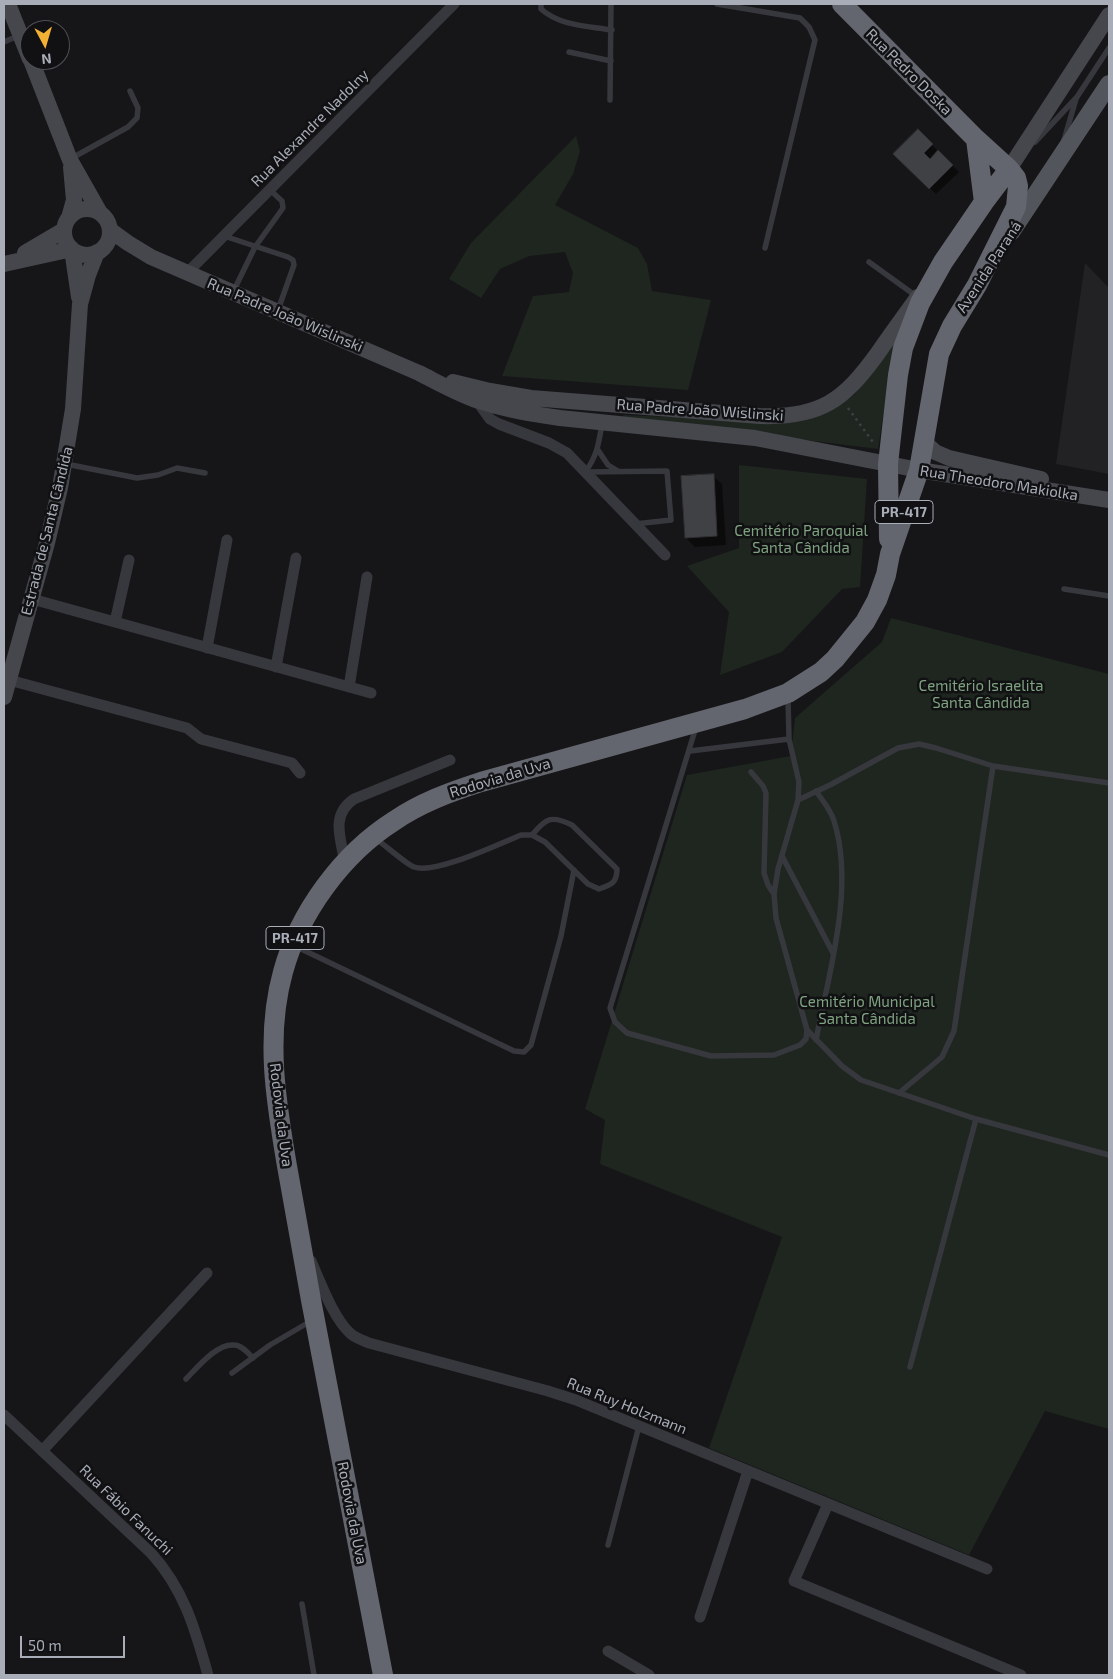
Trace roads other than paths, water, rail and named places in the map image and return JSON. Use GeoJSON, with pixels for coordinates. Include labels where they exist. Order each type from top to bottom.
{"type":"FeatureCollection","features":[{"type":"Feature","properties":{"kind":"highway","name":"Rua Pedro Doska"},"geometry":{"type":"LineString","coordinates":[[851,7],[976,140],[1009,169]]}},
{"type":"Feature","properties":{"kind":"highway"},"geometry":{"type":"LineString","coordinates":[[976,140],[987,197]]}},
{"type":"Feature","properties":{"kind":"highway"},"geometry":{"type":"LineString","coordinates":[[888,464],[903,348],[920,303],[942,262],[1009,169],[1016,178],[1018,190],[1016,207],[976,285]]}},
{"type":"Feature","properties":{"kind":"highway"},"geometry":{"type":"LineString","coordinates":[[987,197],[1000,184],[1009,181],[1018,190]]}},
{"type":"Feature","properties":{"kind":"highway","name":"Avenida Paraná"},"geometry":{"type":"LineString","coordinates":[[919,470],[939,354],[952,326],[976,285]]}},
{"type":"Feature","properties":{"kind":"highway","name":"Rodovia da Uva"},"geometry":{"type":"LineString","coordinates":[[888,464],[890,554]]}},
{"type":"Feature","properties":{"kind":"highway","name":"Rodovia da Uva"},"geometry":{"type":"LineString","coordinates":[[383,1675],[300,1238],[279,1116],[273,1058],[274,1027],[277,997],[292,945],[310,911],[345,863],[373,836],[394,820],[423,804],[449,793],[514,772],[745,709],[788,693],[821,672],[835,659],[865,622],[877,600],[886,574],[890,554],[919,470]]}},
{"type":"Feature","properties":{"kind":"main road"},"geometry":{"type":"LineString","coordinates":[[8,4],[20,33]]}},
{"type":"Feature","properties":{"kind":"main road"},"geometry":{"type":"LineString","coordinates":[[1009,169],[1109,15]]}},
{"type":"Feature","properties":{"kind":"main road"},"geometry":{"type":"LineString","coordinates":[[4,264],[72,249],[84,254],[91,254],[100,250],[107,243],[110,230],[108,223],[100,213],[70,160],[34,70]]}},
{"type":"Feature","properties":{"kind":"main road","name":"Avenida Paraná"},"geometry":{"type":"LineString","coordinates":[[976,285],[1109,84]]}},
{"type":"Feature","properties":{"kind":"main road"},"geometry":{"type":"LineString","coordinates":[[70,160],[74,200],[66,224],[65,237],[72,249]]}},
{"type":"Feature","properties":{"kind":"main road"},"geometry":{"type":"LineString","coordinates":[[4,264],[66,224],[80,210],[94,210],[100,213]]}},
{"type":"Feature","properties":{"kind":"main road","name":"Rua Padre João Wislinski"},"geometry":{"type":"LineString","coordinates":[[110,230],[151,257],[419,373],[478,401],[532,414],[737,436],[888,464]]}},
{"type":"Feature","properties":{"kind":"main road","name":"Estrada de Santa Cândida"},"geometry":{"type":"LineString","coordinates":[[4,697],[53,521],[74,401],[80,304],[72,249]]}},
{"type":"Feature","properties":{"kind":"main road","name":"Rua Padre João Wislinski"},"geometry":{"type":"LineString","coordinates":[[100,250],[151,257]]}},
{"type":"Feature","properties":{"kind":"main road","name":"Estrada de Santa Cândida"},"geometry":{"type":"LineString","coordinates":[[80,304],[88,275],[100,250]]}},
{"type":"Feature","properties":{"kind":"main road","name":"Rua Padre João Wislinski"},"geometry":{"type":"LineString","coordinates":[[419,373],[490,391],[531,398],[760,416],[792,415],[818,409],[839,397],[855,382],[942,262]]}},
{"type":"Feature","properties":{"kind":"main road"},"geometry":{"type":"LineString","coordinates":[[602,422],[611,414],[623,410],[650,412],[685,410]]}},
{"type":"Feature","properties":{"kind":"main road","name":"Rua Theodoro Makiolka"},"geometry":{"type":"LineString","coordinates":[[924,442],[935,452],[949,458],[1109,495]]}},
{"type":"Feature","properties":{"kind":"main road","name":"Rua Theodoro Makiolka"},"geometry":{"type":"LineString","coordinates":[[888,464],[1109,500]]}},
{"type":"Feature","properties":{"kind":"street","name":"Rua Alexandre Nadolny"},"geometry":{"type":"LineString","coordinates":[[187,273],[454,4]]}},
{"type":"Feature","properties":{"kind":"street"},"geometry":{"type":"LineString","coordinates":[[478,401],[490,419],[498,424],[558,447],[567,453],[665,555]]}},
{"type":"Feature","properties":{"kind":"street"},"geometry":{"type":"LineString","coordinates":[[207,648],[227,540]]}},
{"type":"Feature","properties":{"kind":"street"},"geometry":{"type":"LineString","coordinates":[[276,667],[296,558]]}},
{"type":"Feature","properties":{"kind":"street"},"geometry":{"type":"LineString","coordinates":[[114,622],[129,560]]}},
{"type":"Feature","properties":{"kind":"street"},"geometry":{"type":"LineString","coordinates":[[349,687],[367,577]]}},
{"type":"Feature","properties":{"kind":"street"},"geometry":{"type":"LineString","coordinates":[[32,599],[371,693]]}},
{"type":"Feature","properties":{"kind":"street"},"geometry":{"type":"LineString","coordinates":[[9,680],[187,728],[200,739],[292,763],[300,773]]}},
{"type":"Feature","properties":{"kind":"street"},"geometry":{"type":"LineString","coordinates":[[345,863],[339,821],[340,812],[345,805],[354,799],[450,760]]}},
{"type":"Feature","properties":{"kind":"street","name":"Rua Ruy Holzmann"},"geometry":{"type":"LineString","coordinates":[[300,1238],[341,1322],[350,1333],[358,1338],[369,1343],[548,1390],[987,1569]]}},
{"type":"Feature","properties":{"kind":"street"},"geometry":{"type":"LineString","coordinates":[[42,1451],[207,1273]]}},
{"type":"Feature","properties":{"kind":"street","name":"Rua Fábio Fanuchi"},"geometry":{"type":"LineString","coordinates":[[4,1415],[163,1566],[174,1582],[194,1625],[208,1675]]}},
{"type":"Feature","properties":{"kind":"street"},"geometry":{"type":"LineString","coordinates":[[700,1617],[748,1471]]}},
{"type":"Feature","properties":{"kind":"street"},"geometry":{"type":"LineString","coordinates":[[828,1504],[794,1581],[1022,1675]]}},
{"type":"Feature","properties":{"kind":"street"},"geometry":{"type":"LineString","coordinates":[[608,1651],[649,1675]]}},
{"type":"Feature","properties":{"kind":"lane"},"geometry":{"type":"LineString","coordinates":[[541,4],[541,9],[549,16],[558,20],[612,30]]}},
{"type":"Feature","properties":{"kind":"lane"},"geometry":{"type":"LineString","coordinates":[[610,100],[611,4]]}},
{"type":"Feature","properties":{"kind":"lane"},"geometry":{"type":"LineString","coordinates":[[717,4],[800,18],[809,27],[815,40],[765,248]]}},
{"type":"Feature","properties":{"kind":"lane"},"geometry":{"type":"LineString","coordinates":[[4,42],[20,35]]}},
{"type":"Feature","properties":{"kind":"lane"},"geometry":{"type":"LineString","coordinates":[[1009,169],[1077,97],[1109,48]]}},
{"type":"Feature","properties":{"kind":"lane"},"geometry":{"type":"LineString","coordinates":[[569,52],[611,61]]}},
{"type":"Feature","properties":{"kind":"lane"},"geometry":{"type":"LineString","coordinates":[[70,160],[128,127],[137,118],[138,108],[130,91]]}},
{"type":"Feature","properties":{"kind":"lane"},"geometry":{"type":"LineString","coordinates":[[1056,165],[1077,97]]}},
{"type":"Feature","properties":{"kind":"lane"},"geometry":{"type":"LineString","coordinates":[[233,292],[255,247],[283,208],[282,201],[270,190]]}},
{"type":"Feature","properties":{"kind":"lane"},"geometry":{"type":"LineString","coordinates":[[224,236],[292,260],[294,265],[278,312]]}},
{"type":"Feature","properties":{"kind":"lane"},"geometry":{"type":"LineString","coordinates":[[869,262],[918,297]]}},
{"type":"Feature","properties":{"kind":"lane"},"geometry":{"type":"LineString","coordinates":[[585,472],[598,450],[602,422]]}},
{"type":"Feature","properties":{"kind":"lane"},"geometry":{"type":"LineString","coordinates":[[598,450],[608,465],[618,472]]}},
{"type":"Feature","properties":{"kind":"lane"},"geometry":{"type":"LineString","coordinates":[[64,464],[137,478],[158,475],[177,468],[205,473]]}},
{"type":"Feature","properties":{"kind":"lane"},"geometry":{"type":"LineString","coordinates":[[585,472],[667,471],[671,520],[635,524]]}},
{"type":"Feature","properties":{"kind":"lane"},"geometry":{"type":"LineString","coordinates":[[1064,589],[1109,596]]}},
{"type":"Feature","properties":{"kind":"lane"},"geometry":{"type":"LineString","coordinates":[[698,723],[610,1008],[615,1022],[627,1033],[711,1056],[774,1055],[800,1045],[806,1039],[807,1030],[776,918],[774,894],[782,856],[798,800],[799,782],[789,739],[788,693]]}},
{"type":"Feature","properties":{"kind":"lane"},"geometry":{"type":"LineString","coordinates":[[690,751],[789,739]]}},
{"type":"Feature","properties":{"kind":"lane"},"geometry":{"type":"LineString","coordinates":[[798,800],[898,748],[920,744],[993,766],[1109,783]]}},
{"type":"Feature","properties":{"kind":"lane"},"geometry":{"type":"LineString","coordinates":[[899,1093],[942,1057],[954,1032],[993,766]]}},
{"type":"Feature","properties":{"kind":"lane"},"geometry":{"type":"LineString","coordinates":[[751,772],[763,786],[766,793],[764,873],[768,885],[774,894]]}},
{"type":"Feature","properties":{"kind":"lane"},"geometry":{"type":"LineString","coordinates":[[816,791],[833,818],[840,844],[842,875],[841,912],[816,1040]]}},
{"type":"Feature","properties":{"kind":"lane"},"geometry":{"type":"LineString","coordinates":[[373,836],[413,867],[424,869],[441,866],[521,835],[532,835],[546,842],[588,884],[599,889],[612,885],[617,877],[617,869],[572,825],[563,820],[550,819],[542,822],[532,835]]}},
{"type":"Feature","properties":{"kind":"lane"},"geometry":{"type":"LineString","coordinates":[[782,856],[833,953]]}},
{"type":"Feature","properties":{"kind":"lane"},"geometry":{"type":"LineString","coordinates":[[292,945],[514,1051],[524,1052],[531,1045],[559,946],[574,870]]}},
{"type":"Feature","properties":{"kind":"lane"},"geometry":{"type":"LineString","coordinates":[[807,1030],[842,1066],[861,1080],[976,1119],[1109,1155]]}},
{"type":"Feature","properties":{"kind":"lane"},"geometry":{"type":"LineString","coordinates":[[910,1367],[976,1119]]}},
{"type":"Feature","properties":{"kind":"lane"},"geometry":{"type":"LineString","coordinates":[[232,1374],[270,1345],[315,1318]]}},
{"type":"Feature","properties":{"kind":"lane"},"geometry":{"type":"LineString","coordinates":[[186,1379],[217,1350],[226,1346],[234,1345],[240,1347],[253,1358]]}},
{"type":"Feature","properties":{"kind":"lane"},"geometry":{"type":"LineString","coordinates":[[608,1545],[639,1426]]}},
{"type":"Feature","properties":{"kind":"lane"},"geometry":{"type":"LineString","coordinates":[[302,1604],[314,1675]]}},
{"type":"Feature","properties":{"kind":"park label","name":"Cemitério Paroquial Santa Cândida"},"geometry":{"type":"Point","coordinates":[801,540]}},
{"type":"Feature","properties":{"kind":"park label","name":"Cemitério Israelita Santa Cândida"},"geometry":{"type":"Point","coordinates":[981,694]}},
{"type":"Feature","properties":{"kind":"park label","name":"Cemitério Municipal Santa Cândida"},"geometry":{"type":"Point","coordinates":[867,1010]}}]}
